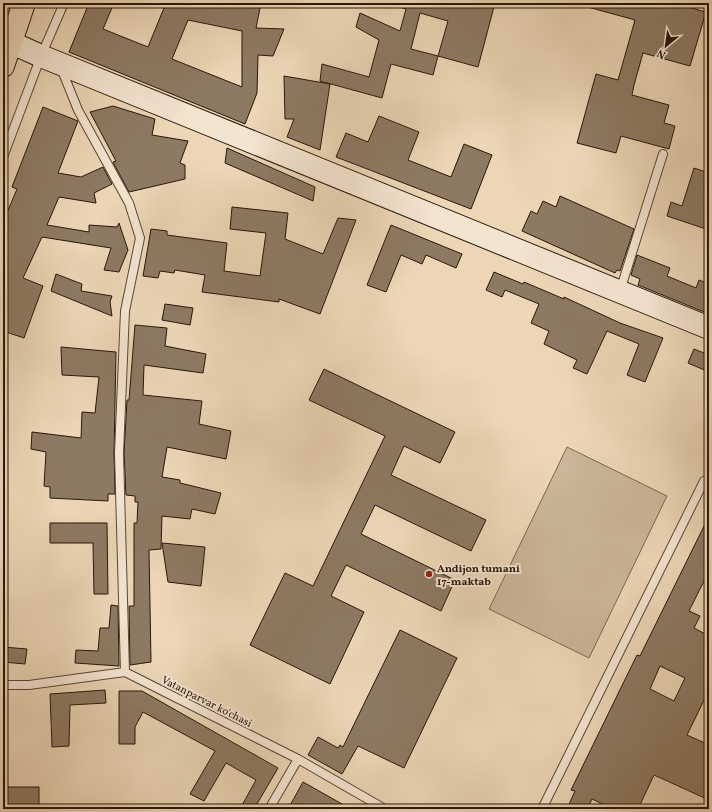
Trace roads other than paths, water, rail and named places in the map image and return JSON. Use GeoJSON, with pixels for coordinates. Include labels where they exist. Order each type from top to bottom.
{"type":"FeatureCollection","features":[{"type":"Feature","properties":{"kind":"main road"},"geometry":{"type":"LineString","coordinates":[[3,66],[8,41],[24,3]]}},
{"type":"Feature","properties":{"kind":"street"},"geometry":{"type":"LineString","coordinates":[[8,41],[50,60],[709,328]]}},
{"type":"Feature","properties":{"kind":"lane"},"geometry":{"type":"LineString","coordinates":[[3,157],[50,60],[64,3]]}},
{"type":"Feature","properties":{"kind":"lane"},"geometry":{"type":"LineString","coordinates":[[702,3],[709,5]]}},
{"type":"Feature","properties":{"kind":"lane"},"geometry":{"type":"LineString","coordinates":[[3,685],[29,684],[125,672],[119,453],[125,310],[140,238],[129,203],[50,60]]}},
{"type":"Feature","properties":{"kind":"lane"},"geometry":{"type":"LineString","coordinates":[[620,292],[663,154]]}},
{"type":"Feature","properties":{"kind":"lane"},"geometry":{"type":"LineString","coordinates":[[542,809],[704,481]]}},
{"type":"Feature","properties":{"kind":"lane","name":"Vatanparvar ko'chasi"},"geometry":{"type":"LineString","coordinates":[[125,672],[298,759],[386,809]]}},
{"type":"Feature","properties":{"kind":"lane"},"geometry":{"type":"LineString","coordinates":[[269,809],[298,759]]}},
{"type":"Feature","properties":{"kind":"place","name":"Andijon tumani 17-maktab"},"geometry":{"type":"Point","coordinates":[429,574]}}]}
